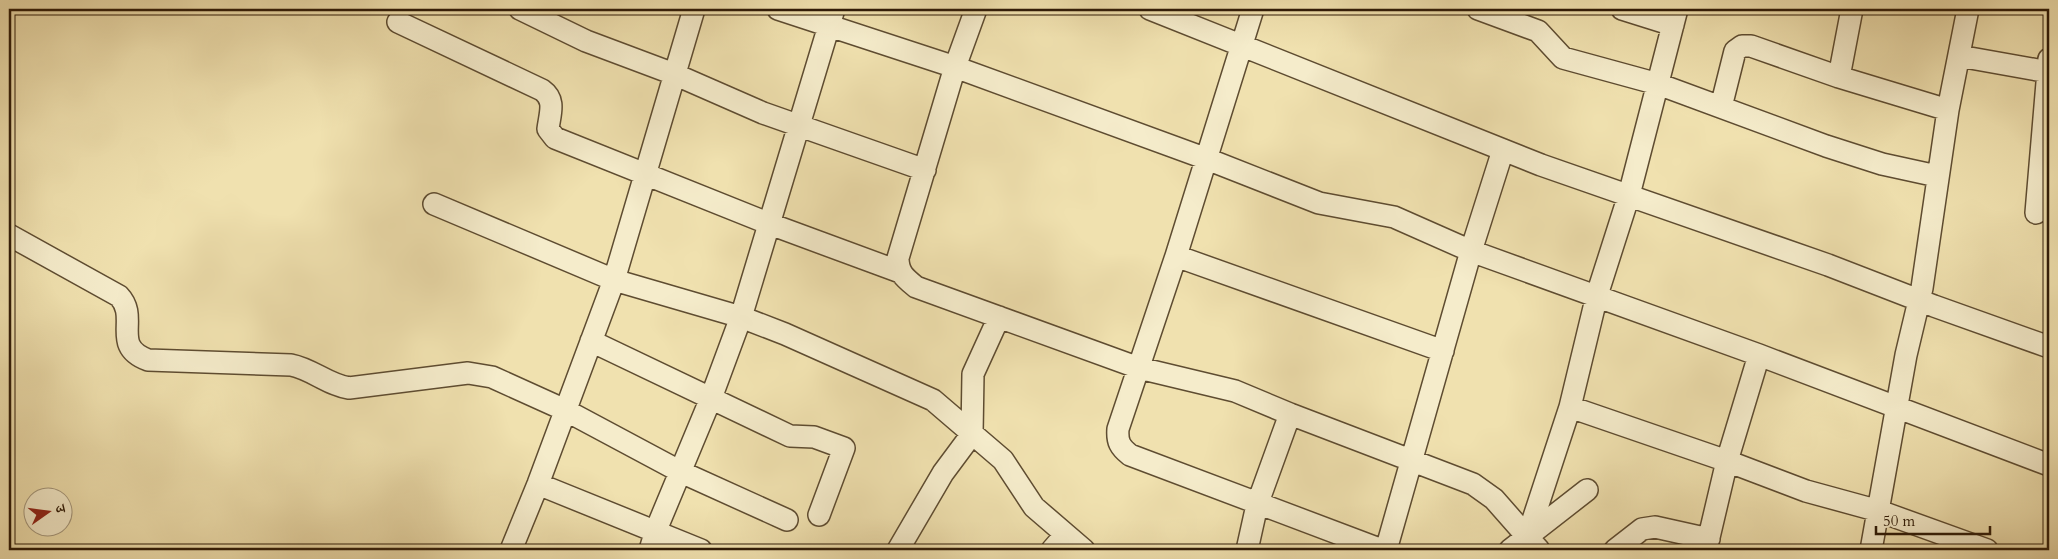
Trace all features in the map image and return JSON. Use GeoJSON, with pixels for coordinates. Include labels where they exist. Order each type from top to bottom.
{"type":"FeatureCollection","features":[{"type":"Feature","properties":{"kind":"street"},"geometry":{"type":"LineString","coordinates":[[520,9],[586,41],[674,74],[763,112],[925,170]]}},
{"type":"Feature","properties":{"kind":"street"},"geometry":{"type":"LineString","coordinates":[[511,550],[538,484],[614,280],[694,9]]}},
{"type":"Feature","properties":{"kind":"street"},"geometry":{"type":"LineString","coordinates":[[778,9],[831,18],[955,68],[1207,159],[1319,203],[1394,217],[1471,251],[1597,295],[2049,465]]}},
{"type":"Feature","properties":{"kind":"street"},"geometry":{"type":"LineString","coordinates":[[976,9],[955,68],[898,258],[900,272],[903,277],[916,287],[1138,368],[1235,391],[1473,484],[1494,499],[1533,543]]}},
{"type":"Feature","properties":{"kind":"street"},"geometry":{"type":"LineString","coordinates":[[1150,9],[1503,150],[1629,196],[1828,264],[2049,347]]}},
{"type":"Feature","properties":{"kind":"street"},"geometry":{"type":"LineString","coordinates":[[1253,9],[1176,256],[1118,429],[1118,440],[1122,448],[1130,456],[1257,505],[1382,550]]}},
{"type":"Feature","properties":{"kind":"street"},"geometry":{"type":"LineString","coordinates":[[1478,9],[1538,31],[1563,58],[1658,84],[1882,164],[1937,176]]}},
{"type":"Feature","properties":{"kind":"street"},"geometry":{"type":"LineString","coordinates":[[1533,543],[1570,407],[1597,295],[1629,196],[1675,17],[1622,9]]}},
{"type":"Feature","properties":{"kind":"street"},"geometry":{"type":"LineString","coordinates":[[1840,77],[1852,9]]}},
{"type":"Feature","properties":{"kind":"street"},"geometry":{"type":"LineString","coordinates":[[1871,550],[1897,408],[1920,300],[1937,176],[1968,9]]}},
{"type":"Feature","properties":{"kind":"street"},"geometry":{"type":"LineString","coordinates":[[650,550],[656,530],[711,398],[741,318],[831,18]]}},
{"type":"Feature","properties":{"kind":"street"},"geometry":{"type":"LineString","coordinates":[[398,22],[548,94],[552,104],[548,129],[550,134],[770,224],[900,272]]}},
{"type":"Feature","properties":{"kind":"street"},"geometry":{"type":"LineString","coordinates":[[1721,107],[1735,51],[1742,46],[1751,46],[1840,77],[1948,110]]}},
{"type":"Feature","properties":{"kind":"street"},"geometry":{"type":"LineString","coordinates":[[1959,56],[2049,67],[2036,213]]}},
{"type":"Feature","properties":{"kind":"street"},"geometry":{"type":"LineString","coordinates":[[1386,550],[1413,461],[1471,251],[1503,150]]}},
{"type":"Feature","properties":{"kind":"street"},"geometry":{"type":"LineString","coordinates":[[434,204],[614,280],[741,318],[785,334],[933,400],[1002,460],[1058,543],[1084,550]]}},
{"type":"Feature","properties":{"kind":"street"},"geometry":{"type":"LineString","coordinates":[[9,234],[119,296],[126,307],[128,345],[137,356],[148,360],[292,365],[312,371],[340,386],[349,388],[468,373],[479,374],[505,382],[565,410],[681,472],[787,520]]}},
{"type":"Feature","properties":{"kind":"street"},"geometry":{"type":"LineString","coordinates":[[1176,256],[1443,351]]}},
{"type":"Feature","properties":{"kind":"street"},"geometry":{"type":"LineString","coordinates":[[898,550],[943,474],[972,434],[973,374],[999,317]]}},
{"type":"Feature","properties":{"kind":"street"},"geometry":{"type":"LineString","coordinates":[[591,341],[790,436],[814,437],[844,448],[819,515]]}},
{"type":"Feature","properties":{"kind":"street"},"geometry":{"type":"LineString","coordinates":[[1615,550],[1642,528],[1655,527],[1708,545],[1727,460],[1759,355]]}},
{"type":"Feature","properties":{"kind":"street"},"geometry":{"type":"LineString","coordinates":[[1570,407],[1727,460],[1806,491],[1879,511],[1988,550]]}},
{"type":"Feature","properties":{"kind":"street"},"geometry":{"type":"LineString","coordinates":[[1247,550],[1257,505],[1290,414]]}},
{"type":"Feature","properties":{"kind":"street"},"geometry":{"type":"LineString","coordinates":[[538,484],[656,530],[701,550]]}},
{"type":"Feature","properties":{"kind":"street"},"geometry":{"type":"LineString","coordinates":[[1510,550],[1533,543],[1587,490]]}}]}
